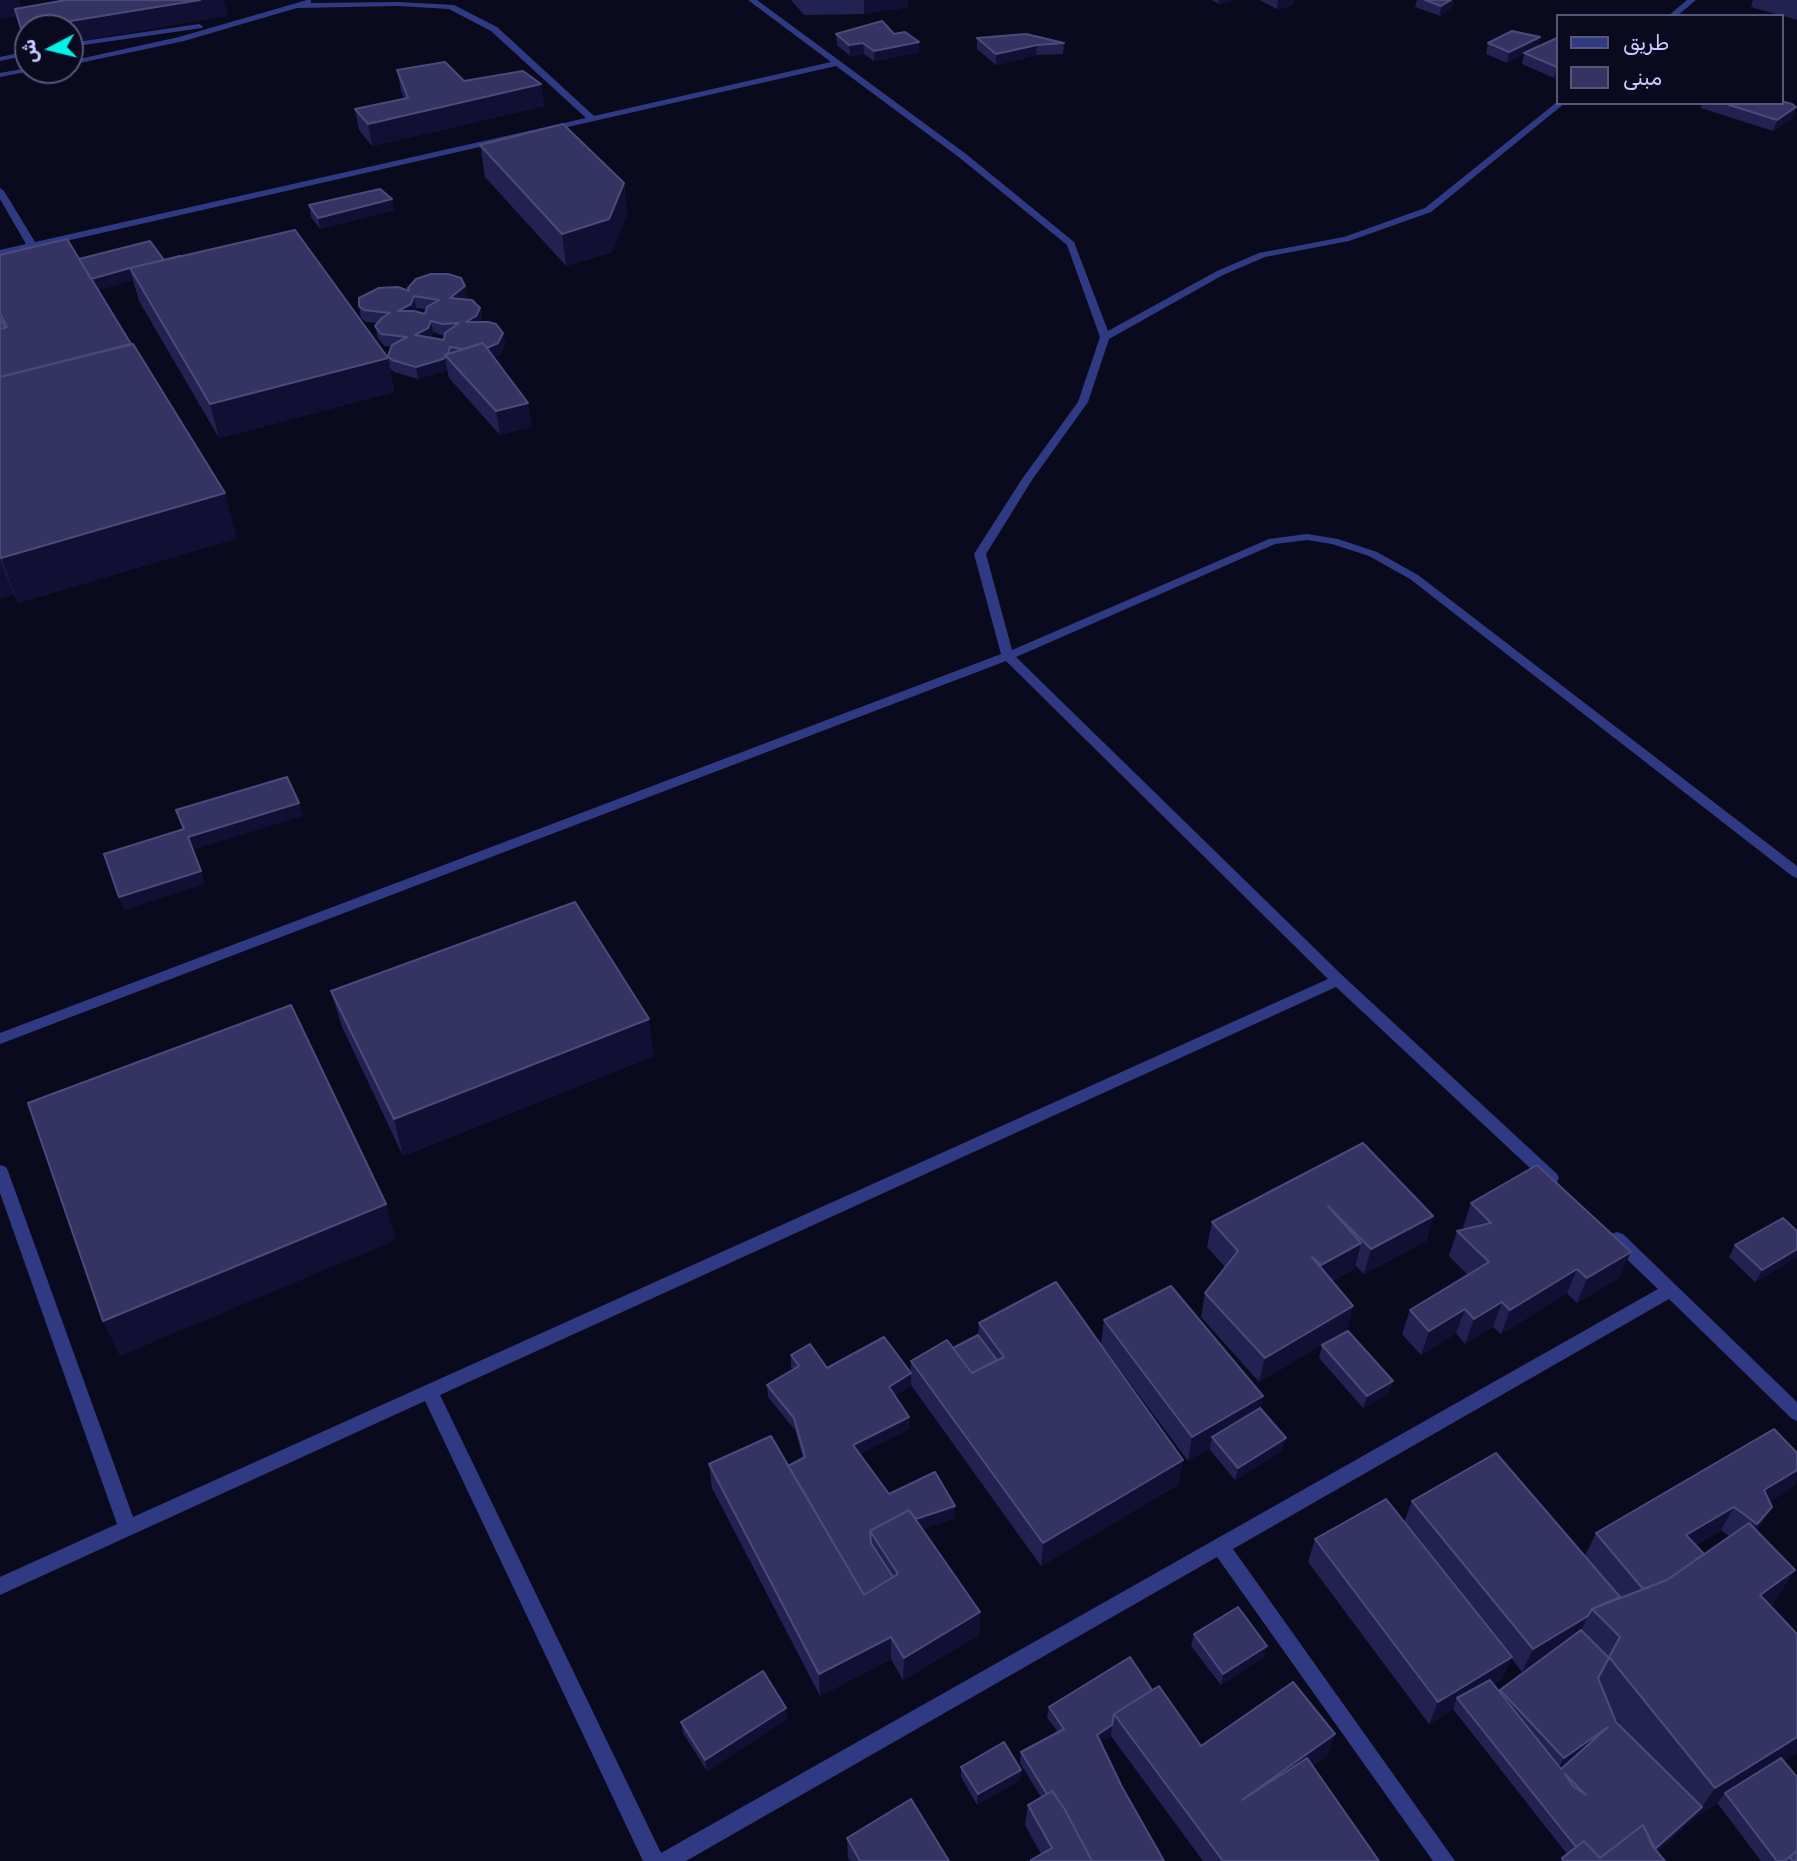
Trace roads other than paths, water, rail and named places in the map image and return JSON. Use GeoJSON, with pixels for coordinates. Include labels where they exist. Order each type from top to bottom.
{"type":"FeatureCollection","features":[{"type":"Feature","properties":{"kind":"street"},"geometry":{"type":"LineString","coordinates":[[84,60],[181,39],[313,0]]}},
{"type":"Feature","properties":{"kind":"street"},"geometry":{"type":"LineString","coordinates":[[752,0],[962,156],[1071,244],[1105,337],[1083,402],[1027,479],[980,554],[1008,656],[1338,980],[1560,1186]]}},
{"type":"Feature","properties":{"kind":"street"},"geometry":{"type":"LineString","coordinates":[[1674,14],[1692,0]]}},
{"type":"Feature","properties":{"kind":"street"},"geometry":{"type":"LineString","coordinates":[[300,6],[398,4],[451,7],[494,29],[593,119]]}},
{"type":"Feature","properties":{"kind":"street"},"geometry":{"type":"LineString","coordinates":[[84,43],[259,18]]}},
{"type":"Feature","properties":{"kind":"street"},"geometry":{"type":"LineString","coordinates":[[0,253],[838,64]]}},
{"type":"Feature","properties":{"kind":"street"},"geometry":{"type":"LineString","coordinates":[[1105,337],[1220,273],[1262,255],[1346,239],[1428,210],[1559,105]]}},
{"type":"Feature","properties":{"kind":"street"},"geometry":{"type":"LineString","coordinates":[[0,191],[32,246]]}},
{"type":"Feature","properties":{"kind":"street"},"geometry":{"type":"LineString","coordinates":[[0,1039],[1008,656],[1273,541],[1307,537],[1334,541],[1373,554],[1414,577],[1797,873]]}},
{"type":"Feature","properties":{"kind":"street"},"geometry":{"type":"LineString","coordinates":[[0,1586],[1338,980]]}},
{"type":"Feature","properties":{"kind":"street"},"geometry":{"type":"LineString","coordinates":[[0,1171],[128,1529]]}},
{"type":"Feature","properties":{"kind":"street"},"geometry":{"type":"LineString","coordinates":[[1610,1233],[1797,1413]]}},
{"type":"Feature","properties":{"kind":"street"},"geometry":{"type":"LineString","coordinates":[[666,1861],[1671,1290]]}},
{"type":"Feature","properties":{"kind":"street"},"geometry":{"type":"LineString","coordinates":[[430,1393],[654,1861]]}},
{"type":"Feature","properties":{"kind":"street"},"geometry":{"type":"LineString","coordinates":[[1220,1546],[1445,1861]]}}]}
